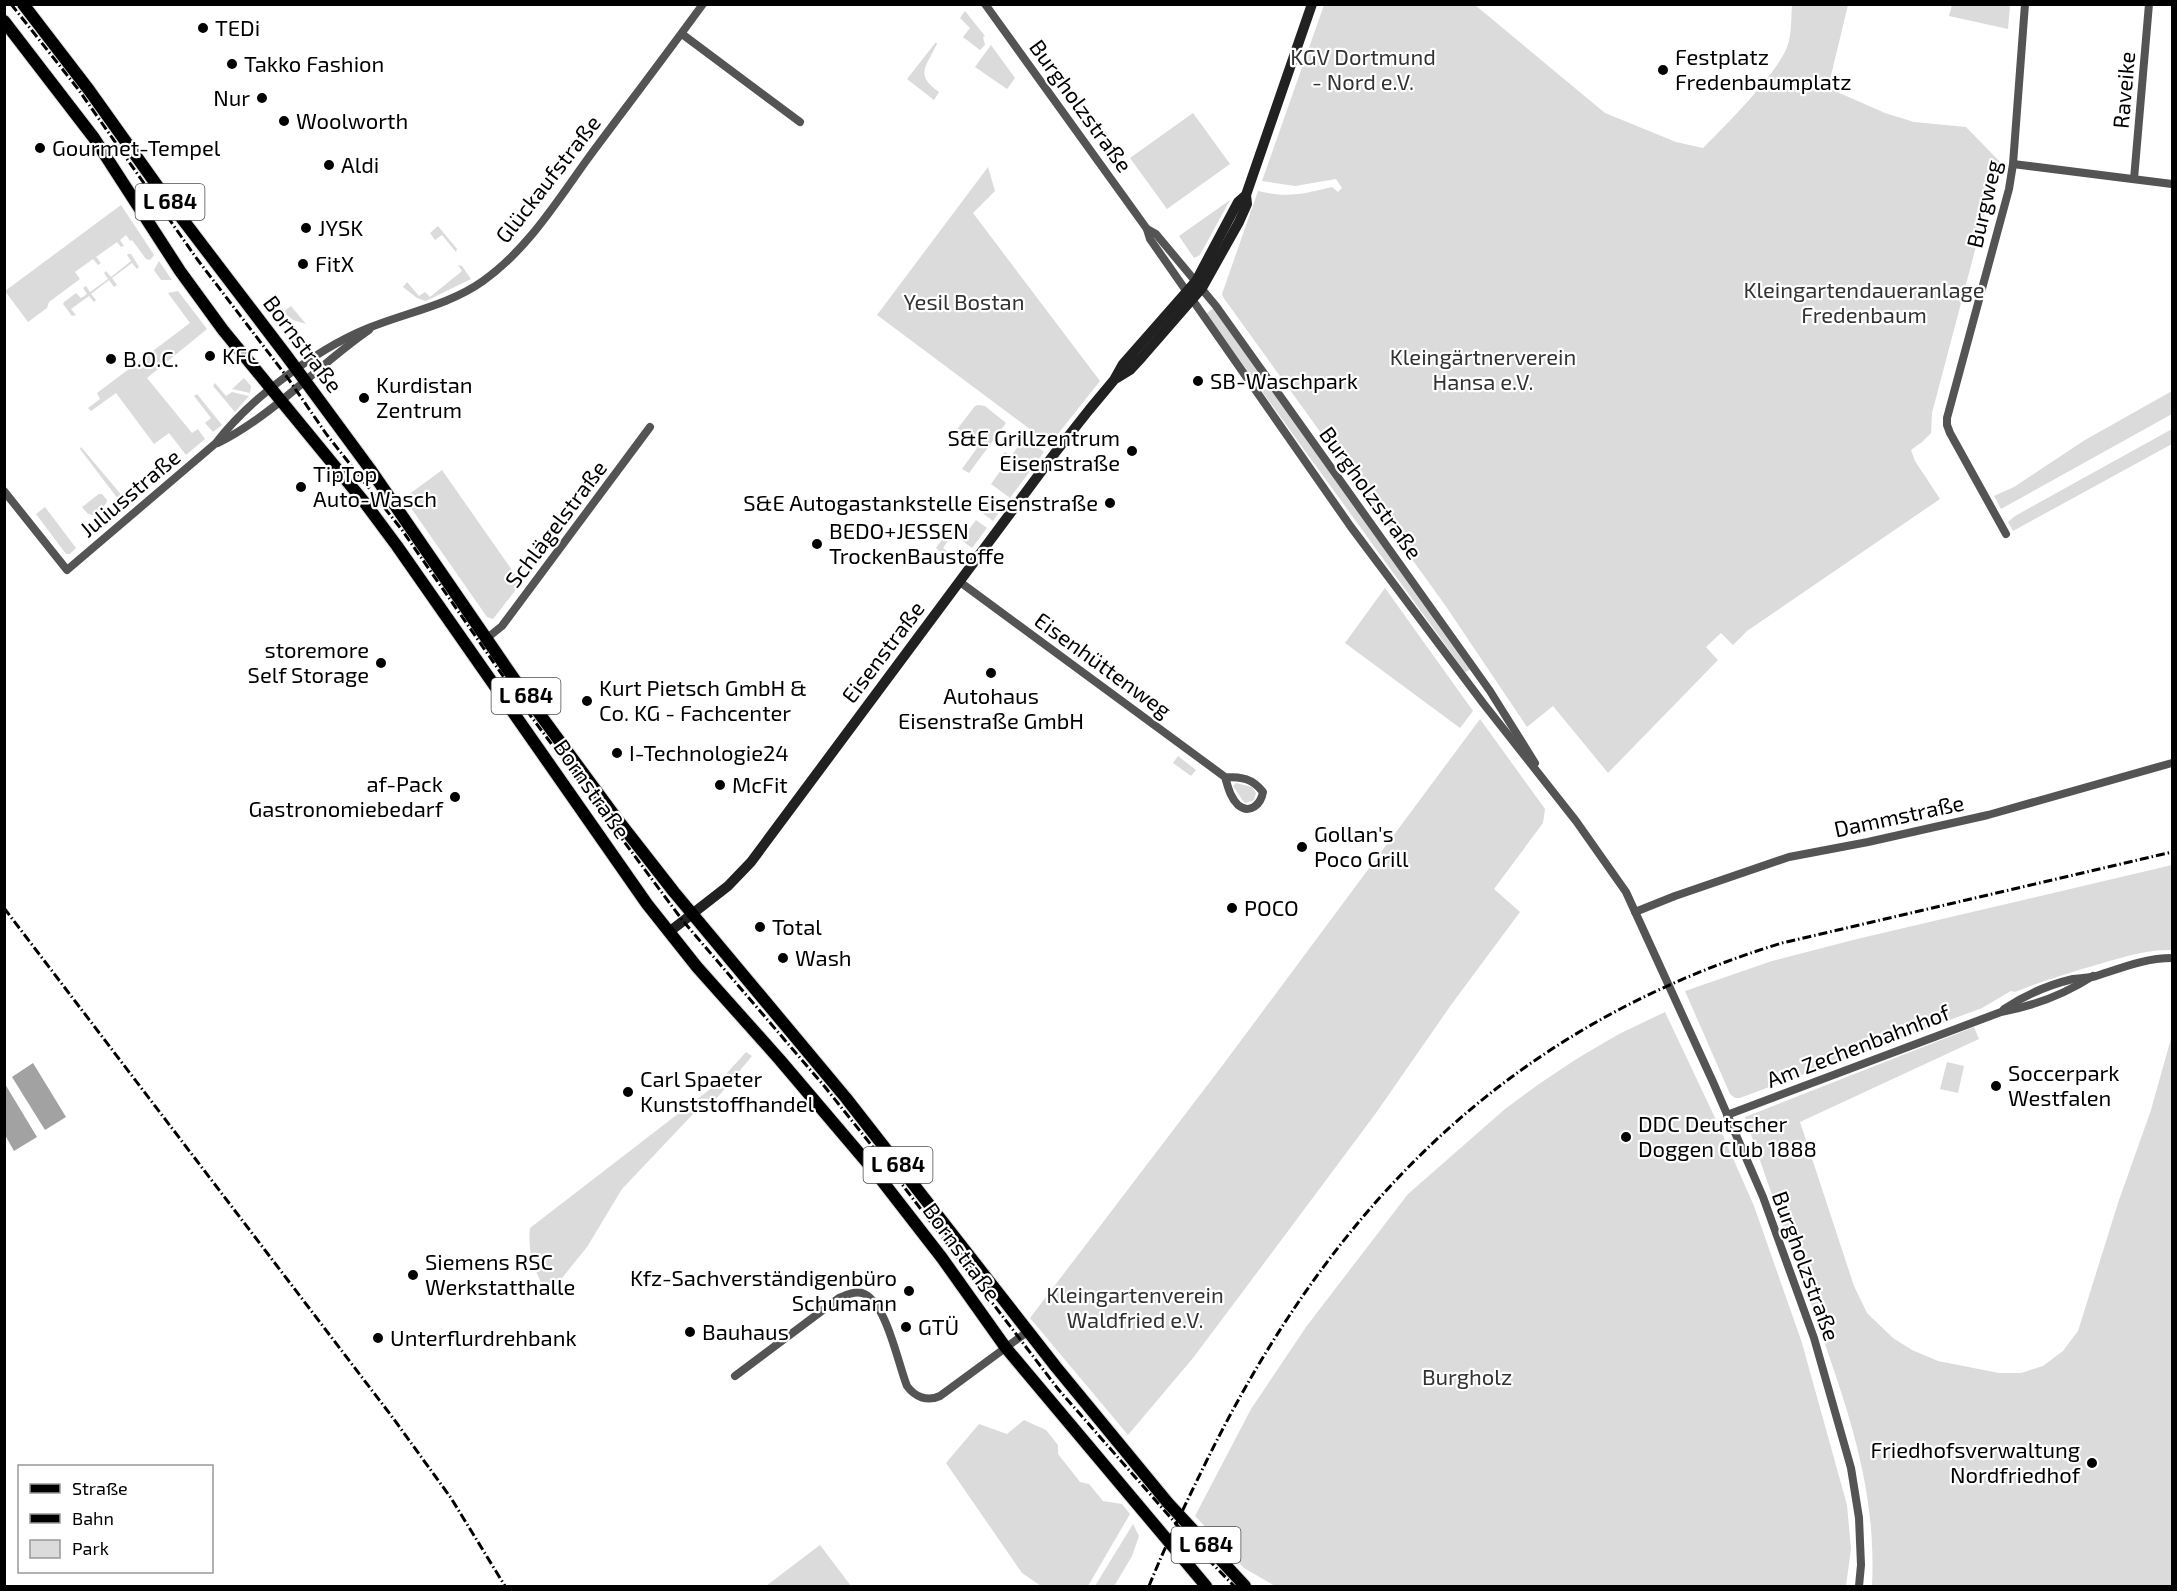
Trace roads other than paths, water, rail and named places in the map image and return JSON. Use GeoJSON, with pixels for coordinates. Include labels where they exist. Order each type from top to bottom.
{"type":"FeatureCollection","features":[{"type":"Feature","properties":{"kind":"main road","name":"Bornstraße"},"geometry":{"type":"LineString","coordinates":[[23,4],[370,469],[486,639],[591,785],[692,914],[839,1090],[1027,1332],[1168,1503],[1245,1587]]}},
{"type":"Feature","properties":{"kind":"main road","name":"Bornstraße"},"geometry":{"type":"LineString","coordinates":[[5,22],[94,138],[184,277],[223,330],[392,539],[640,895],[697,967],[804,1088],[868,1165],[942,1258],[1006,1347],[1206,1587]]}},
{"type":"Feature","properties":{"kind":"street","name":"Glückaufstraße"},"geometry":{"type":"LineString","coordinates":[[297,370],[326,348],[352,334],[428,309],[469,290],[507,262],[538,227],[703,4]]}},
{"type":"Feature","properties":{"kind":"street","name":"Burgholzstraße"},"geometry":{"type":"LineString","coordinates":[[986,4],[1147,229],[1150,239],[1189,296],[1357,535],[1610,868],[1635,912],[1763,1197],[1814,1338],[1851,1468],[1859,1518],[1861,1565],[1859,1587]]}},
{"type":"Feature","properties":{"kind":"street","name":"Eisenstraße"},"geometry":{"type":"LineString","coordinates":[[669,932],[728,886],[751,862],[1083,417],[1114,380],[1130,370],[1199,284],[1238,202],[1246,195],[1312,4]]}},
{"type":"Feature","properties":{"kind":"street","name":"Burgweg"},"geometry":{"type":"LineString","coordinates":[[2006,534],[1947,425],[1951,399],[2009,189],[2013,164],[2025,4]]}},
{"type":"Feature","properties":{"kind":"street","name":"Raveike"},"geometry":{"type":"LineString","coordinates":[[2134,178],[2149,4]]}},
{"type":"Feature","properties":{"kind":"street"},"geometry":{"type":"LineString","coordinates":[[682,34],[800,122]]}},
{"type":"Feature","properties":{"kind":"street"},"geometry":{"type":"LineString","coordinates":[[2013,164],[2172,184]]}},
{"type":"Feature","properties":{"kind":"street","name":"Burgholzstraße"},"geometry":{"type":"LineString","coordinates":[[1147,229],[1156,234],[1199,284],[1452,638],[1515,730],[1551,790]]}},
{"type":"Feature","properties":{"kind":"street","name":"Glückaufstraße"},"geometry":{"type":"LineString","coordinates":[[305,381],[380,323]]}},
{"type":"Feature","properties":{"kind":"street","name":"Juliusstraße"},"geometry":{"type":"LineString","coordinates":[[4,491],[68,570],[216,443],[226,430],[270,390],[297,370]]}},
{"type":"Feature","properties":{"kind":"street","name":"Juliusstraße"},"geometry":{"type":"LineString","coordinates":[[216,443],[246,427],[305,381]]}},
{"type":"Feature","properties":{"kind":"street","name":"Schlägelstraße"},"geometry":{"type":"LineString","coordinates":[[486,639],[502,626],[650,427]]}},
{"type":"Feature","properties":{"kind":"street","name":"Eisenhüttenweg"},"geometry":{"type":"LineString","coordinates":[[960,582],[1225,777],[1239,777],[1254,781],[1263,792],[1262,799],[1252,808],[1246,809],[1238,805],[1229,792],[1225,777]]}},
{"type":"Feature","properties":{"kind":"street"},"geometry":{"type":"LineString","coordinates":[[1508,735],[1515,730]]}},
{"type":"Feature","properties":{"kind":"street","name":"Dammstraße"},"geometry":{"type":"LineString","coordinates":[[1635,912],[1675,896],[1789,858],[1868,843],[1988,815],[2172,763]]}},
{"type":"Feature","properties":{"kind":"street","name":"Am Zechenbahnhof"},"geometry":{"type":"LineString","coordinates":[[2001,1011],[2022,997],[2051,986],[2143,961],[2172,958]]}},
{"type":"Feature","properties":{"kind":"street","name":"Am Zechenbahnhof"},"geometry":{"type":"LineString","coordinates":[[1727,1115],[2001,1011],[2021,1008],[2048,999],[2076,987],[2093,976]]}},
{"type":"Feature","properties":{"kind":"street"},"geometry":{"type":"LineString","coordinates":[[735,1376],[839,1298],[852,1293],[861,1292],[879,1308],[907,1386],[911,1392],[920,1397],[933,1399],[940,1396],[1027,1332]]}},
{"type":"Feature","properties":{"kind":"railway"},"geometry":{"type":"LineString","coordinates":[[11,4],[78,89],[197,259],[287,377],[327,435],[402,530],[530,715],[683,921],[825,1087],[1058,1389],[1199,1550],[1234,1586]]}},
{"type":"Feature","properties":{"kind":"railway"},"geometry":{"type":"LineString","coordinates":[[1149,1586],[1206,1462],[1255,1370],[1310,1286],[1370,1208],[1437,1139],[1511,1077],[1593,1024],[1683,979],[1782,943],[2172,852]]}},
{"type":"Feature","properties":{"kind":"railway"},"geometry":{"type":"LineString","coordinates":[[4,908],[393,1418],[451,1498],[505,1586]]}},
{"type":"Feature","properties":{"kind":"place","name":"TEDi"},"geometry":{"type":"Point","coordinates":[203,28]}},
{"type":"Feature","properties":{"kind":"place","name":"Takko Fashion"},"geometry":{"type":"Point","coordinates":[232,64]}},
{"type":"Feature","properties":{"kind":"place","name":"Festplatz Fredenbaumplatz"},"geometry":{"type":"Point","coordinates":[1663,70]}},
{"type":"Feature","properties":{"kind":"place","name":"Nur"},"geometry":{"type":"Point","coordinates":[262,98]}},
{"type":"Feature","properties":{"kind":"place","name":"Woolworth"},"geometry":{"type":"Point","coordinates":[284,121]}},
{"type":"Feature","properties":{"kind":"place","name":"Gourmet-Tempel"},"geometry":{"type":"Point","coordinates":[40,148]}},
{"type":"Feature","properties":{"kind":"place","name":"Aldi"},"geometry":{"type":"Point","coordinates":[329,165]}},
{"type":"Feature","properties":{"kind":"place","name":"JYSK"},"geometry":{"type":"Point","coordinates":[306,228]}},
{"type":"Feature","properties":{"kind":"place","name":"FitX"},"geometry":{"type":"Point","coordinates":[303,264]}},
{"type":"Feature","properties":{"kind":"place","name":"KFC"},"geometry":{"type":"Point","coordinates":[210,356]}},
{"type":"Feature","properties":{"kind":"place","name":"B.O.C."},"geometry":{"type":"Point","coordinates":[111,359]}},
{"type":"Feature","properties":{"kind":"place","name":"SB-Waschpark"},"geometry":{"type":"Point","coordinates":[1198,381]}},
{"type":"Feature","properties":{"kind":"place","name":"Kurdistan Zentrum"},"geometry":{"type":"Point","coordinates":[364,398]}},
{"type":"Feature","properties":{"kind":"place","name":"S&E Grillzentrum Eisenstraße"},"geometry":{"type":"Point","coordinates":[1132,451]}},
{"type":"Feature","properties":{"kind":"place","name":"TipTop Auto-Wasch"},"geometry":{"type":"Point","coordinates":[301,487]}},
{"type":"Feature","properties":{"kind":"place","name":"S&E Autogastankstelle Eisenstraße"},"geometry":{"type":"Point","coordinates":[1110,503]}},
{"type":"Feature","properties":{"kind":"place","name":"BEDO+JESSEN TrockenBaustoffe"},"geometry":{"type":"Point","coordinates":[817,544]}},
{"type":"Feature","properties":{"kind":"place","name":"storemore Self Storage"},"geometry":{"type":"Point","coordinates":[381,663]}},
{"type":"Feature","properties":{"kind":"place","name":"Autohaus Eisenstraße GmbH"},"geometry":{"type":"Point","coordinates":[991,673]}},
{"type":"Feature","properties":{"kind":"place","name":"Kurt Pietsch GmbH & Co. KG - Fachcenter"},"geometry":{"type":"Point","coordinates":[587,701]}},
{"type":"Feature","properties":{"kind":"place","name":"I-Technologie24"},"geometry":{"type":"Point","coordinates":[617,753]}},
{"type":"Feature","properties":{"kind":"place","name":"McFit"},"geometry":{"type":"Point","coordinates":[720,785]}},
{"type":"Feature","properties":{"kind":"place","name":"af-Pack Gastronomiebedarf"},"geometry":{"type":"Point","coordinates":[455,797]}},
{"type":"Feature","properties":{"kind":"place","name":"Gollan's Poco Grill"},"geometry":{"type":"Point","coordinates":[1302,847]}},
{"type":"Feature","properties":{"kind":"place","name":"POCO"},"geometry":{"type":"Point","coordinates":[1232,908]}},
{"type":"Feature","properties":{"kind":"place","name":"Total"},"geometry":{"type":"Point","coordinates":[760,927]}},
{"type":"Feature","properties":{"kind":"place","name":"Wash"},"geometry":{"type":"Point","coordinates":[783,958]}},
{"type":"Feature","properties":{"kind":"place","name":"Soccerpark Westfalen"},"geometry":{"type":"Point","coordinates":[1996,1086]}},
{"type":"Feature","properties":{"kind":"place","name":"Carl Spaeter Kunststoffhandel"},"geometry":{"type":"Point","coordinates":[628,1092]}},
{"type":"Feature","properties":{"kind":"place","name":"DDC Deutscher Doggen Club 1888"},"geometry":{"type":"Point","coordinates":[1626,1137]}},
{"type":"Feature","properties":{"kind":"place","name":"Siemens RSC Werkstatthalle"},"geometry":{"type":"Point","coordinates":[413,1275]}},
{"type":"Feature","properties":{"kind":"place","name":"Kfz-Sachverständigenbüro Schumann"},"geometry":{"type":"Point","coordinates":[909,1291]}},
{"type":"Feature","properties":{"kind":"place","name":"GTÜ"},"geometry":{"type":"Point","coordinates":[906,1327]}},
{"type":"Feature","properties":{"kind":"place","name":"Bauhaus"},"geometry":{"type":"Point","coordinates":[690,1332]}},
{"type":"Feature","properties":{"kind":"place","name":"Unterflurdrehbank"},"geometry":{"type":"Point","coordinates":[378,1338]}},
{"type":"Feature","properties":{"kind":"place","name":"Friedhofsverwaltung Nordfriedhof"},"geometry":{"type":"Point","coordinates":[2092,1463]}},
{"type":"Feature","properties":{"kind":"park label","name":"KGV Dortmund - Nord e.V."},"geometry":{"type":"Point","coordinates":[1363,70]}},
{"type":"Feature","properties":{"kind":"park label","name":"Yesil Bostan"},"geometry":{"type":"Point","coordinates":[964,302]}},
{"type":"Feature","properties":{"kind":"park label","name":"Kleingartendaueranlage Fredenbaum"},"geometry":{"type":"Point","coordinates":[1864,302]}},
{"type":"Feature","properties":{"kind":"park label","name":"Kleingärtnerverein Hansa e.V."},"geometry":{"type":"Point","coordinates":[1483,370]}},
{"type":"Feature","properties":{"kind":"park label","name":"Kleingartenverein Waldfried e.V."},"geometry":{"type":"Point","coordinates":[1135,1308]}},
{"type":"Feature","properties":{"kind":"park label","name":"Burgholz"},"geometry":{"type":"Point","coordinates":[1467,1377]}}]}
